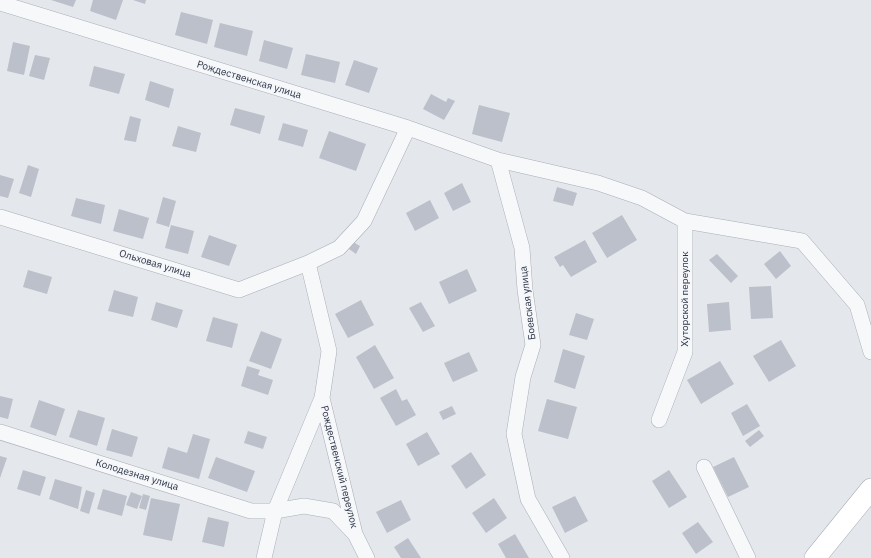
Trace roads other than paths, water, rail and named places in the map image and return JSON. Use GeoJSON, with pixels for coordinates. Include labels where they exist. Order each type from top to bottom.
{"type":"FeatureCollection","features":[{"type":"Feature","properties":{"kind":"street","name":"Рождественская улица"},"geometry":{"type":"LineString","coordinates":[[0,3],[408,128],[498,160],[598,183],[642,198],[685,221],[802,241],[857,305],[871,352]]}},
{"type":"Feature","properties":{"kind":"street","name":"Ольховая улица"},"geometry":{"type":"LineString","coordinates":[[0,217],[239,290],[308,263],[339,248],[364,221],[408,128]]}},
{"type":"Feature","properties":{"kind":"street","name":"Боевская улица"},"geometry":{"type":"LineString","coordinates":[[498,160],[522,248],[525,290],[533,345],[523,377],[514,434],[528,499],[562,558]]}},
{"type":"Feature","properties":{"kind":"street","name":"Хуторской переулок"},"geometry":{"type":"LineString","coordinates":[[659,420],[685,352],[685,221]]}},
{"type":"Feature","properties":{"kind":"street"},"geometry":{"type":"LineString","coordinates":[[264,558],[275,511],[322,398],[329,351],[308,263]]}},
{"type":"Feature","properties":{"kind":"street","name":"Рождественский переулок"},"geometry":{"type":"LineString","coordinates":[[322,398],[354,534],[367,558]]}},
{"type":"Feature","properties":{"kind":"street","name":"Колодезная улица"},"geometry":{"type":"LineString","coordinates":[[0,432],[251,510],[275,511],[304,506],[333,511],[354,534]]}},
{"type":"Feature","properties":{"kind":"street"},"geometry":{"type":"LineString","coordinates":[[704,467],[748,558]]}},
{"type":"Feature","properties":{"kind":"street"},"geometry":{"type":"LineString","coordinates":[[815,558],[871,489]]}}]}
